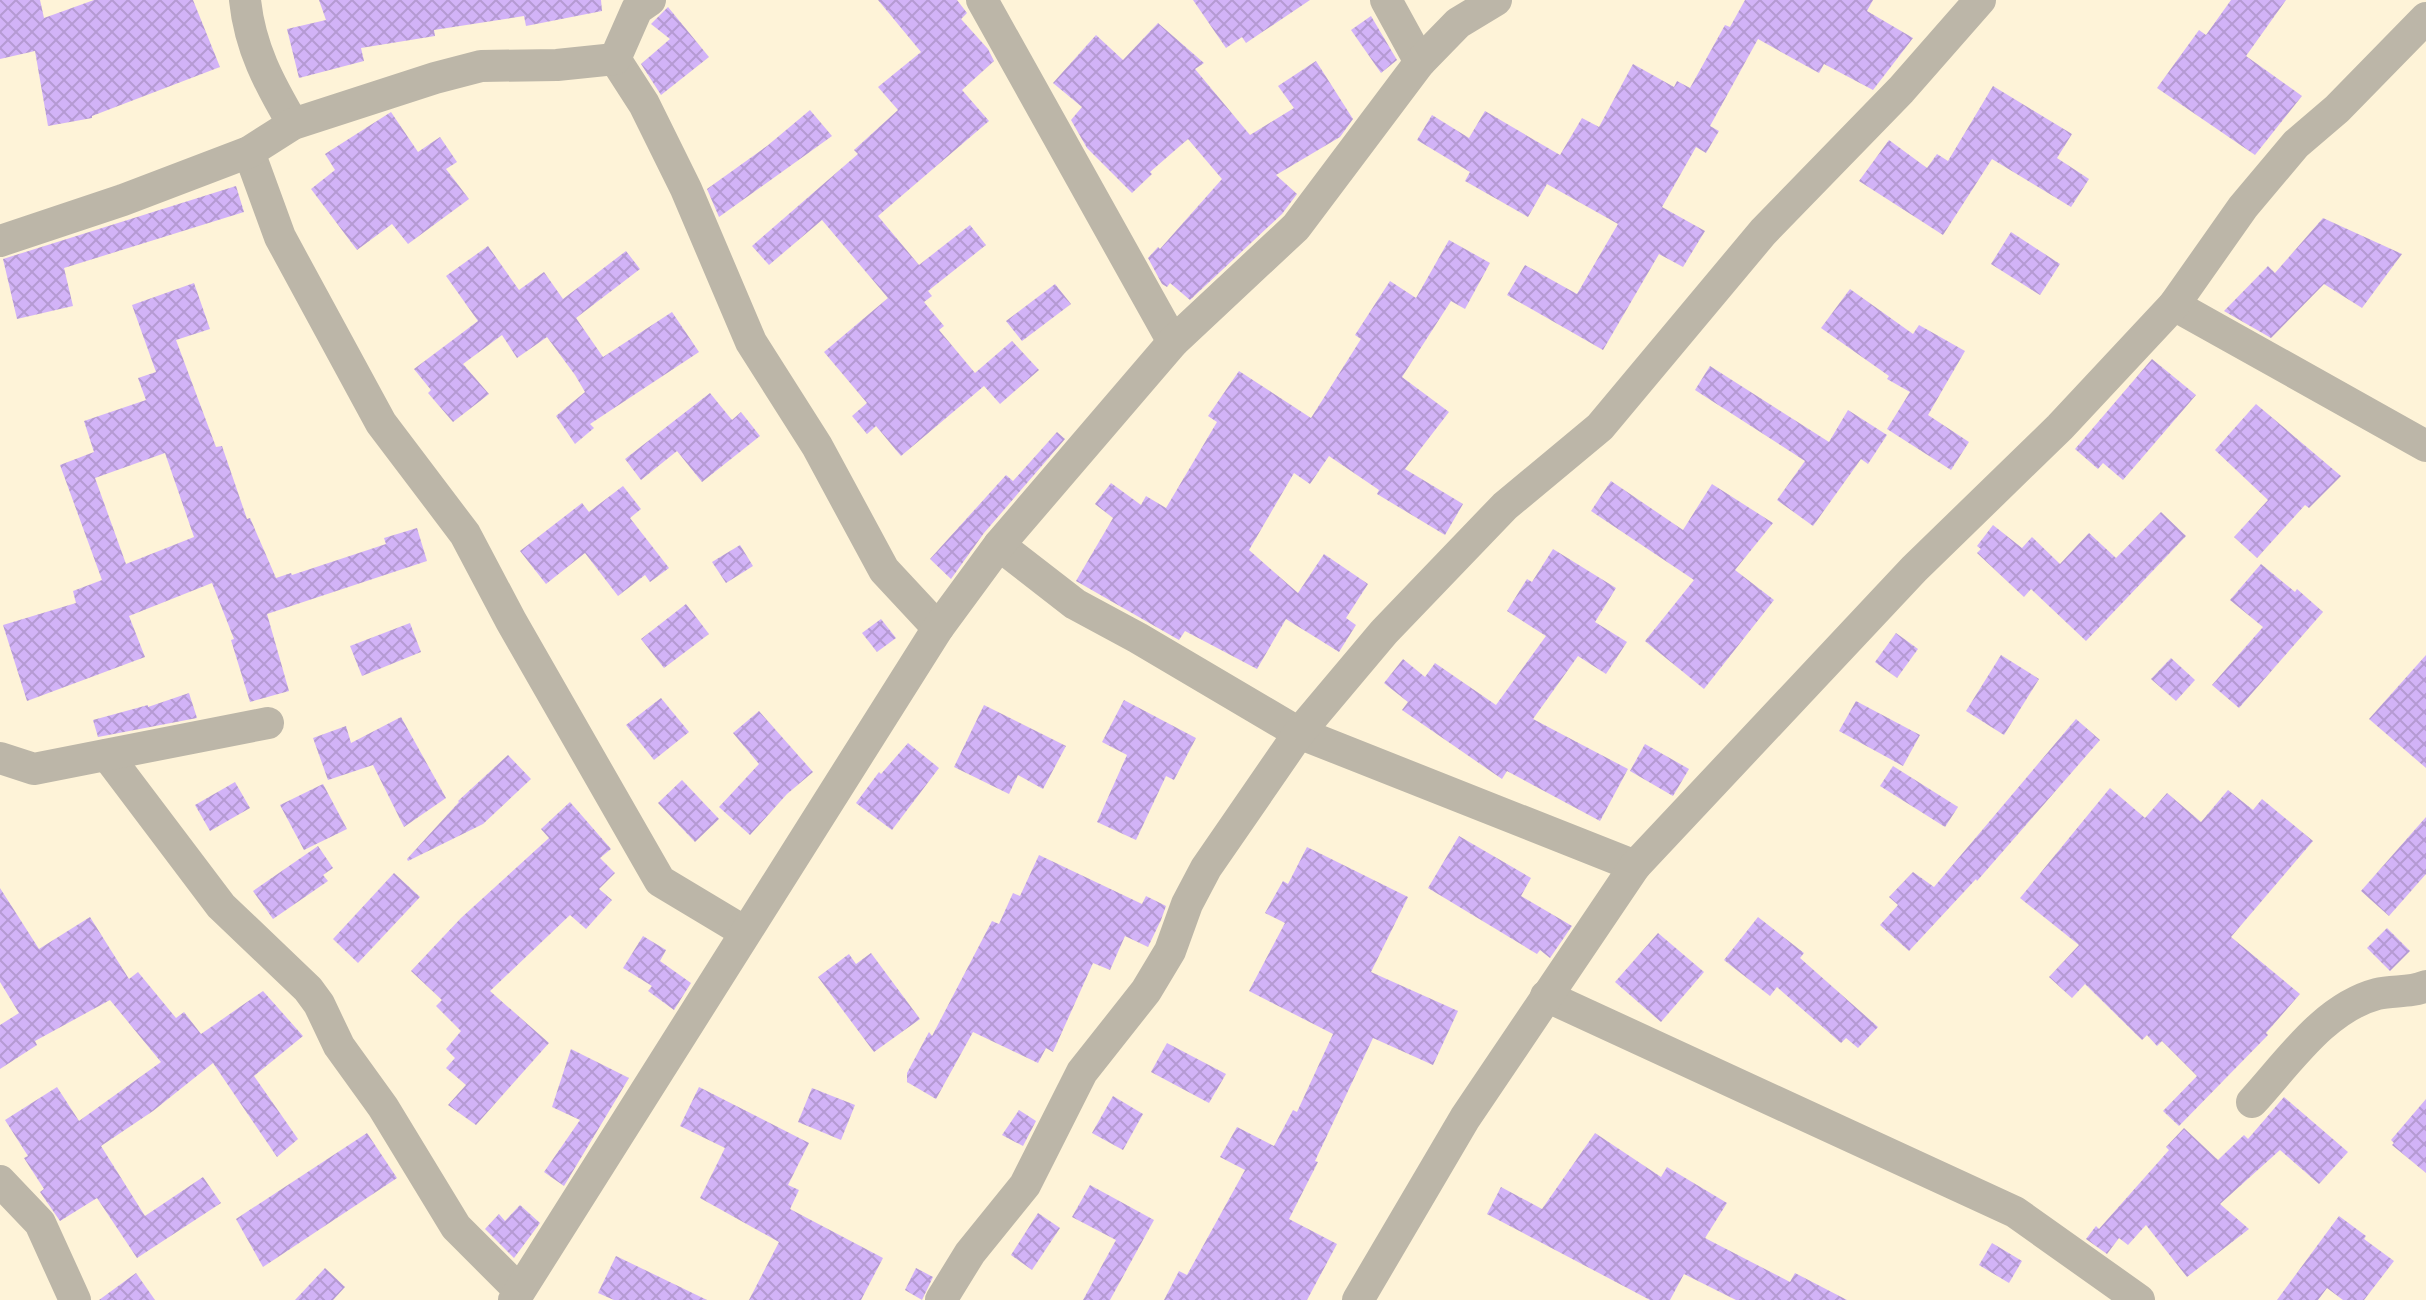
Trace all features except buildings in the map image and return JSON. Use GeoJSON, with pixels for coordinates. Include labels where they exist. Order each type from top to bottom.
{"type":"FeatureCollection","features":[{"type":"Feature","properties":{"kind":"street"},"geometry":{"type":"LineString","coordinates":[[245,0],[248,31],[267,80],[293,124]]}},
{"type":"Feature","properties":{"kind":"street"},"geometry":{"type":"LineString","coordinates":[[982,0],[1173,342]]}},
{"type":"Feature","properties":{"kind":"street"},"geometry":{"type":"LineString","coordinates":[[1386,0],[1420,62]]}},
{"type":"Feature","properties":{"kind":"street"},"geometry":{"type":"LineString","coordinates":[[107,755],[221,906],[308,989],[319,1004],[339,1046],[383,1107],[456,1227],[517,1295],[938,628],[999,545],[1173,342],[1296,227],[1420,62],[1458,23],[1496,0]]}},
{"type":"Feature","properties":{"kind":"street"},"geometry":{"type":"LineString","coordinates":[[941,1300],[970,1253],[1025,1185],[1082,1072],[1146,991],[1170,951],[1187,904],[1206,868],[1299,733],[1384,632],[1505,506],[1600,427],[1763,232],[1901,90],[1980,0]]}},
{"type":"Feature","properties":{"kind":"street"},"geometry":{"type":"LineString","coordinates":[[615,59],[640,3]]}},
{"type":"Feature","properties":{"kind":"street"},"geometry":{"type":"LineString","coordinates":[[1371,1296],[1465,1118],[1635,866],[1914,569],[2060,427],[2174,305],[2243,207],[2296,144],[2337,109],[2426,18]]}},
{"type":"Feature","properties":{"kind":"street"},"geometry":{"type":"LineString","coordinates":[[0,241],[123,200],[249,152],[293,124],[435,78],[481,66],[557,65],[615,59]]}},
{"type":"Feature","properties":{"kind":"street"},"geometry":{"type":"LineString","coordinates":[[615,59],[644,104],[686,189],[751,342],[817,446],[884,570],[938,628]]}},
{"type":"Feature","properties":{"kind":"street"},"geometry":{"type":"LineString","coordinates":[[249,152],[280,237],[381,423],[465,534],[511,621],[660,881],[745,932]]}},
{"type":"Feature","properties":{"kind":"street"},"geometry":{"type":"LineString","coordinates":[[2174,305],[2426,446]]}},
{"type":"Feature","properties":{"kind":"street"},"geometry":{"type":"LineString","coordinates":[[999,545],[1075,604],[1299,733],[1635,866]]}},
{"type":"Feature","properties":{"kind":"street"},"geometry":{"type":"LineString","coordinates":[[0,758],[34,769],[268,723]]}},
{"type":"Feature","properties":{"kind":"street"},"geometry":{"type":"LineString","coordinates":[[2252,1102],[2304,1044],[2341,1009],[2378,994],[2426,986]]}},
{"type":"Feature","properties":{"kind":"street"},"geometry":{"type":"LineString","coordinates":[[1546,996],[2015,1212],[2139,1300]]}},
{"type":"Feature","properties":{"kind":"street"},"geometry":{"type":"LineString","coordinates":[[0,1181],[40,1223],[75,1300]]}}]}
